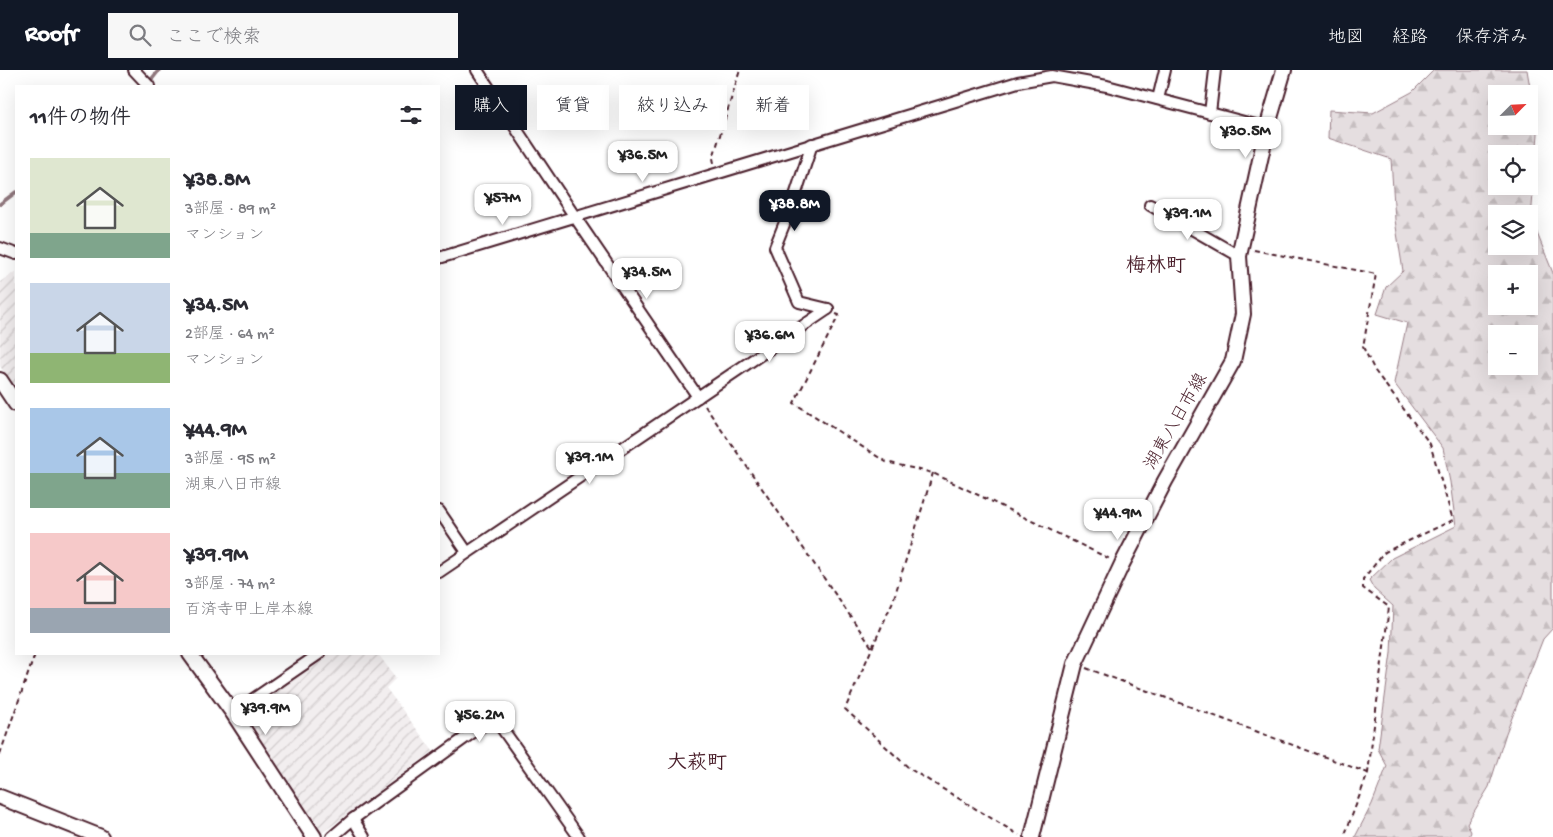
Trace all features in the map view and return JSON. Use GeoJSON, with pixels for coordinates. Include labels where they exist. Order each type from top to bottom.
{"type":"FeatureCollection","features":[{"type":"Feature","properties":{"kind":"main road","name":"湖東八日市線"},"geometry":{"type":"LineString","coordinates":[[1032,837],[1075,664],[1122,564],[1165,481],[1233,361],[1243,314],[1240,252],[1267,128],[1284,70]]}},
{"type":"Feature","properties":{"kind":"main road"},"geometry":{"type":"LineString","coordinates":[[0,380],[15,402]]}},
{"type":"Feature","properties":{"kind":"main road"},"geometry":{"type":"LineString","coordinates":[[191,655],[233,712],[314,837]]}},
{"type":"Feature","properties":{"kind":"main road"},"geometry":{"type":"LineString","coordinates":[[0,797],[101,837]]}},
{"type":"Feature","properties":{"kind":"street"},"geometry":{"type":"LineString","coordinates":[[134,70],[148,85]]}},
{"type":"Feature","properties":{"kind":"street"},"geometry":{"type":"LineString","coordinates":[[478,70],[575,217],[698,397]]}},
{"type":"Feature","properties":{"kind":"street"},"geometry":{"type":"LineString","coordinates":[[1158,99],[1165,70]]}},
{"type":"Feature","properties":{"kind":"street"},"geometry":{"type":"LineString","coordinates":[[1210,113],[1215,70]]}},
{"type":"Feature","properties":{"kind":"street"},"geometry":{"type":"LineString","coordinates":[[440,258],[1018,82],[1052,76],[1067,74],[1267,128]]}},
{"type":"Feature","properties":{"kind":"street"},"geometry":{"type":"LineString","coordinates":[[812,144],[793,202],[775,247],[800,302],[828,309]]}},
{"type":"Feature","properties":{"kind":"street"},"geometry":{"type":"LineString","coordinates":[[1150,205],[1240,252]]}},
{"type":"Feature","properties":{"kind":"street"},"geometry":{"type":"LineString","coordinates":[[0,248],[15,254]]}},
{"type":"Feature","properties":{"kind":"street"},"geometry":{"type":"LineString","coordinates":[[440,571],[828,309]]}},
{"type":"Feature","properties":{"kind":"street"},"geometry":{"type":"LineString","coordinates":[[440,512],[468,552]]}},
{"type":"Feature","properties":{"kind":"street"},"geometry":{"type":"LineString","coordinates":[[233,712],[318,655]]}},
{"type":"Feature","properties":{"kind":"street"},"geometry":{"type":"LineString","coordinates":[[332,837],[353,819],[494,717],[579,837]]}},
{"type":"Feature","properties":{"kind":"street"},"geometry":{"type":"LineString","coordinates":[[353,819],[364,837]]}},
{"type":"Feature","properties":{"kind":"path"},"geometry":{"type":"LineString","coordinates":[[718,172],[713,158],[740,70]]}},
{"type":"Feature","properties":{"kind":"path"},"geometry":{"type":"LineString","coordinates":[[1240,252],[1376,274],[1363,347],[1376,371],[1430,444],[1453,520],[1385,552],[1363,580],[1363,588],[1389,607],[1368,773],[1344,837]]}},
{"type":"Feature","properties":{"kind":"path"},"geometry":{"type":"LineString","coordinates":[[828,309],[839,315],[794,403],[886,462],[933,473],[1122,564]]}},
{"type":"Feature","properties":{"kind":"path"},"geometry":{"type":"LineString","coordinates":[[698,397],[873,649]]}},
{"type":"Feature","properties":{"kind":"path"},"geometry":{"type":"LineString","coordinates":[[933,473],[893,601],[845,709],[910,769],[1022,837]]}},
{"type":"Feature","properties":{"kind":"path"},"geometry":{"type":"LineString","coordinates":[[0,754],[35,655]]}},
{"type":"Feature","properties":{"kind":"path"},"geometry":{"type":"LineString","coordinates":[[1075,664],[1368,773]]}},
{"type":"Feature","properties":{"kind":"shaded area"},"geometry":{"type":"Polygon","coordinates":[[[15,272],[15,388],[0,366],[0,282],[15,272]]]}},
{"type":"Feature","properties":{"kind":"shaded area"},"geometry":{"type":"Polygon","coordinates":[[[328,655],[379,655],[396,678],[386,688],[433,751],[322,833],[242,714],[328,655]]]}},
{"type":"Feature","properties":{"kind":"green space"},"geometry":{"type":"Polygon","coordinates":[[[1434,70],[1527,70],[1530,85],[1488,85],[1488,135],[1538,135],[1537,145],[1488,145],[1488,195],[1533,195],[1532,205],[1488,205],[1488,255],[1538,255],[1538,236],[1553,273],[1553,628],[1543,639],[1506,733],[1489,787],[1467,823],[1471,832],[1469,837],[1355,837],[1372,804],[1387,766],[1378,749],[1391,653],[1393,606],[1374,589],[1369,580],[1392,558],[1456,526],[1443,448],[1394,383],[1407,323],[1377,314],[1386,287],[1403,271],[1395,220],[1391,159],[1328,138],[1329,110],[1373,113],[1412,92],[1434,70]]]}},
{"type":"Feature","properties":{"kind":"waterway"},"geometry":{"type":"LineString","coordinates":[[148,84],[159,70]]}},
{"type":"Feature","properties":{"kind":"waterway"},"geometry":{"type":"LineString","coordinates":[[0,204],[15,193]]}},
{"type":"Feature","properties":{"kind":"district","name":"梅林町"},"geometry":{"type":"Point","coordinates":[1156,267]}},
{"type":"Feature","properties":{"kind":"district","name":"大萩町"},"geometry":{"type":"Point","coordinates":[697,764]}}]}
